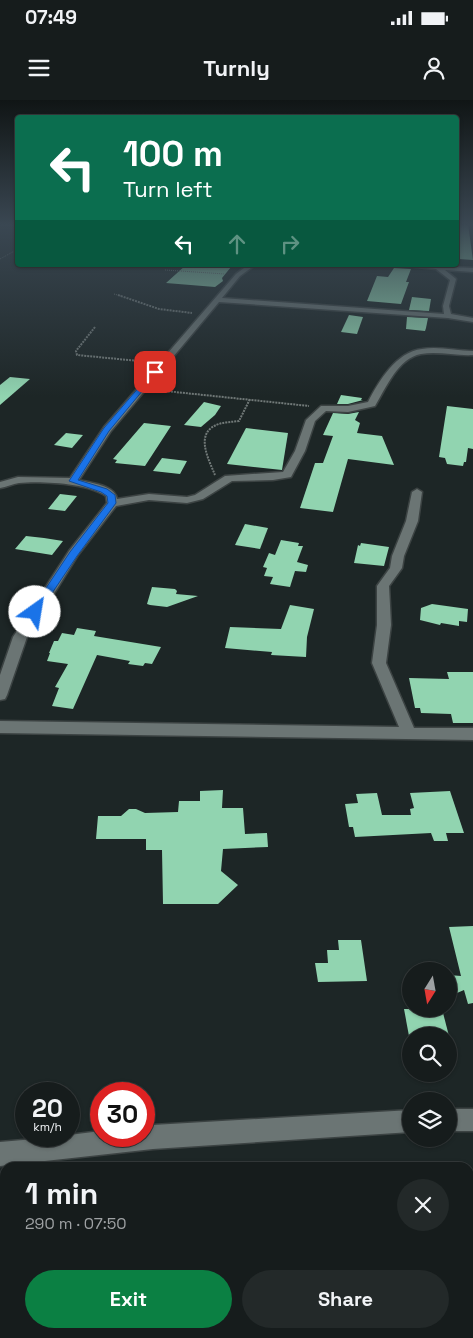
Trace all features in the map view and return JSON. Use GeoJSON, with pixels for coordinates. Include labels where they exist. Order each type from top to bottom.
{"type":"FeatureCollection","features":[{"type":"Feature","properties":{"kind":"street"},"geometry":{"type":"LineString","coordinates":[[73,481],[107,429],[233,282]]}},
{"type":"Feature","properties":{"kind":"street"},"geometry":{"type":"LineString","coordinates":[[448,316],[446,306],[452,282]]}},
{"type":"Feature","properties":{"kind":"street"},"geometry":{"type":"LineString","coordinates":[[218,300],[448,316],[473,320]]}},
{"type":"Feature","properties":{"kind":"street"},"geometry":{"type":"LineString","coordinates":[[112,503],[150,497],[187,500],[200,497],[229,478],[287,475],[300,451],[311,420],[324,408],[348,409],[372,404],[382,382],[408,356],[419,351],[473,354]]}},
{"type":"Feature","properties":{"kind":"street"},"geometry":{"type":"LineString","coordinates":[[0,485],[18,480],[73,481],[104,490],[111,495],[112,503],[68,562],[20,637],[0,695]]}},
{"type":"Feature","properties":{"kind":"street"},"geometry":{"type":"LineString","coordinates":[[409,734],[379,664],[384,624],[384,586],[396,568],[398,556],[412,521],[417,492]]}},
{"type":"Feature","properties":{"kind":"street"},"geometry":{"type":"LineString","coordinates":[[0,727],[473,734]]}},
{"type":"Feature","properties":{"kind":"street"},"geometry":{"type":"LineString","coordinates":[[457,1120],[473,1120]]}},
{"type":"Feature","properties":{"kind":"street"},"geometry":{"type":"LineString","coordinates":[[0,1154],[153,1137],[402,1122]]}},
{"type":"Feature","properties":{"kind":"path"},"geometry":{"type":"LineString","coordinates":[[114,294],[159,309],[205,314]]}},
{"type":"Feature","properties":{"kind":"path"},"geometry":{"type":"LineString","coordinates":[[95,327],[94,331],[80,344],[76,351],[78,355],[162,364]]}},
{"type":"Feature","properties":{"kind":"path"},"geometry":{"type":"LineString","coordinates":[[141,389],[324,408]]}},
{"type":"Feature","properties":{"kind":"path"},"geometry":{"type":"LineString","coordinates":[[219,485],[204,447],[203,438],[207,431],[217,424],[239,421],[250,399]]}},
{"type":"Feature","properties":{"kind":"building"},"geometry":{"type":"Polygon","coordinates":[[[167,282],[222,282],[215,287],[166,283],[167,282]]]}},
{"type":"Feature","properties":{"kind":"building"},"geometry":{"type":"Polygon","coordinates":[[[375,282],[409,282],[401,304],[367,301],[375,282]]]}},
{"type":"Feature","properties":{"kind":"building"},"geometry":{"type":"Polygon","coordinates":[[[412,297],[431,299],[429,311],[409,310],[412,297]]]}},
{"type":"Feature","properties":{"kind":"building"},"geometry":{"type":"Polygon","coordinates":[[[349,315],[363,317],[357,334],[341,332],[349,315]]]}},
{"type":"Feature","properties":{"kind":"building"},"geometry":{"type":"Polygon","coordinates":[[[407,317],[428,318],[425,331],[406,329],[407,317]]]}},
{"type":"Feature","properties":{"kind":"building"},"geometry":{"type":"Polygon","coordinates":[[[10,377],[30,379],[0,405],[0,385],[10,377]]]}},
{"type":"Feature","properties":{"kind":"building"},"geometry":{"type":"Polygon","coordinates":[[[341,395],[362,398],[361,400],[363,400],[348,404],[337,404],[341,395]]]}},
{"type":"Feature","properties":{"kind":"building"},"geometry":{"type":"Polygon","coordinates":[[[204,402],[221,406],[215,415],[201,427],[184,425],[204,402]]]}},
{"type":"Feature","properties":{"kind":"building"},"geometry":{"type":"Polygon","coordinates":[[[447,406],[473,409],[473,449],[468,448],[466,462],[464,462],[463,466],[447,464],[445,458],[439,457],[447,406]]]}},
{"type":"Feature","properties":{"kind":"building"},"geometry":{"type":"Polygon","coordinates":[[[359,412],[355,420],[360,423],[357,433],[382,436],[394,465],[348,459],[333,512],[300,508],[315,463],[323,463],[333,436],[323,435],[333,413],[348,414],[359,412]]]}},
{"type":"Feature","properties":{"kind":"building"},"geometry":{"type":"Polygon","coordinates":[[[144,423],[171,426],[145,466],[115,463],[117,460],[113,459],[144,423]]]}},
{"type":"Feature","properties":{"kind":"building"},"geometry":{"type":"Polygon","coordinates":[[[246,428],[288,433],[282,470],[227,464],[246,428]]]}},
{"type":"Feature","properties":{"kind":"building"},"geometry":{"type":"Polygon","coordinates":[[[66,433],[83,435],[72,448],[54,445],[66,433]]]}},
{"type":"Feature","properties":{"kind":"building"},"geometry":{"type":"Polygon","coordinates":[[[162,458],[187,461],[180,474],[153,471],[162,458]]]}},
{"type":"Feature","properties":{"kind":"building"},"geometry":{"type":"Polygon","coordinates":[[[60,494],[77,496],[65,511],[48,509],[60,494]]]}},
{"type":"Feature","properties":{"kind":"building"},"geometry":{"type":"Polygon","coordinates":[[[245,524],[268,528],[260,549],[235,545],[245,524]]]}},
{"type":"Feature","properties":{"kind":"building"},"geometry":{"type":"Polygon","coordinates":[[[26,536],[63,541],[52,555],[15,549],[26,536]]]}},
{"type":"Feature","properties":{"kind":"building"},"geometry":{"type":"Polygon","coordinates":[[[281,540],[299,543],[298,546],[303,546],[297,562],[308,565],[306,572],[295,571],[290,587],[270,584],[273,577],[264,576],[267,568],[263,567],[269,553],[275,555],[281,540]]]}},
{"type":"Feature","properties":{"kind":"building"},"geometry":{"type":"Polygon","coordinates":[[[361,543],[389,547],[384,566],[354,563],[358,545],[360,546],[361,543]]]}},
{"type":"Feature","properties":{"kind":"building"},"geometry":{"type":"Polygon","coordinates":[[[152,587],[175,589],[177,591],[176,594],[198,596],[167,607],[150,605],[147,604],[152,587]]]}},
{"type":"Feature","properties":{"kind":"building"},"geometry":{"type":"Polygon","coordinates":[[[432,604],[468,609],[467,622],[459,621],[459,626],[441,623],[440,625],[420,620],[421,608],[432,604]]]}},
{"type":"Feature","properties":{"kind":"building"},"geometry":{"type":"Polygon","coordinates":[[[290,605],[314,609],[307,637],[306,657],[271,655],[272,652],[225,648],[230,627],[281,629],[290,605]]]}},
{"type":"Feature","properties":{"kind":"building"},"geometry":{"type":"Polygon","coordinates":[[[77,628],[96,631],[94,636],[161,647],[152,664],[145,663],[143,666],[128,664],[130,661],[97,655],[73,709],[52,706],[59,688],[55,687],[68,664],[47,661],[49,653],[54,641],[58,641],[62,633],[74,635],[77,628]]]}},
{"type":"Feature","properties":{"kind":"building"},"geometry":{"type":"Polygon","coordinates":[[[447,672],[473,672],[473,723],[453,723],[451,714],[421,713],[420,708],[415,708],[409,678],[449,679],[447,672]]]}},
{"type":"Feature","properties":{"kind":"building"},"geometry":{"type":"Polygon","coordinates":[[[223,790],[222,808],[243,808],[245,834],[267,833],[268,847],[223,849],[221,871],[238,885],[218,904],[163,904],[162,850],[146,850],[146,839],[96,839],[98,816],[121,816],[129,809],[136,809],[145,813],[178,812],[179,801],[200,801],[200,791],[223,790]]]}},
{"type":"Feature","properties":{"kind":"building"},"geometry":{"type":"Polygon","coordinates":[[[450,791],[464,833],[446,833],[448,841],[434,841],[431,833],[355,837],[353,827],[349,827],[345,804],[358,803],[356,794],[377,793],[382,815],[411,815],[410,809],[414,808],[410,793],[450,791]]]}},
{"type":"Feature","properties":{"kind":"building"},"geometry":{"type":"Polygon","coordinates":[[[473,926],[473,1003],[468,1004],[464,990],[458,993],[458,976],[461,976],[449,927],[473,926]]]}},
{"type":"Feature","properties":{"kind":"building"},"geometry":{"type":"Polygon","coordinates":[[[338,940],[361,940],[367,981],[318,982],[315,963],[328,963],[327,950],[339,950],[338,940]]]}},
{"type":"Feature","properties":{"kind":"building"},"geometry":{"type":"Polygon","coordinates":[[[406,1018],[444,1018],[447,1027],[407,1027],[406,1018]]]}},
{"type":"Feature","properties":{"kind":"route"},"geometry":{"type":"LineString","coordinates":[[35,612],[73,554],[112,503],[111,495],[104,490],[73,481],[107,429],[155,372]]}}]}
